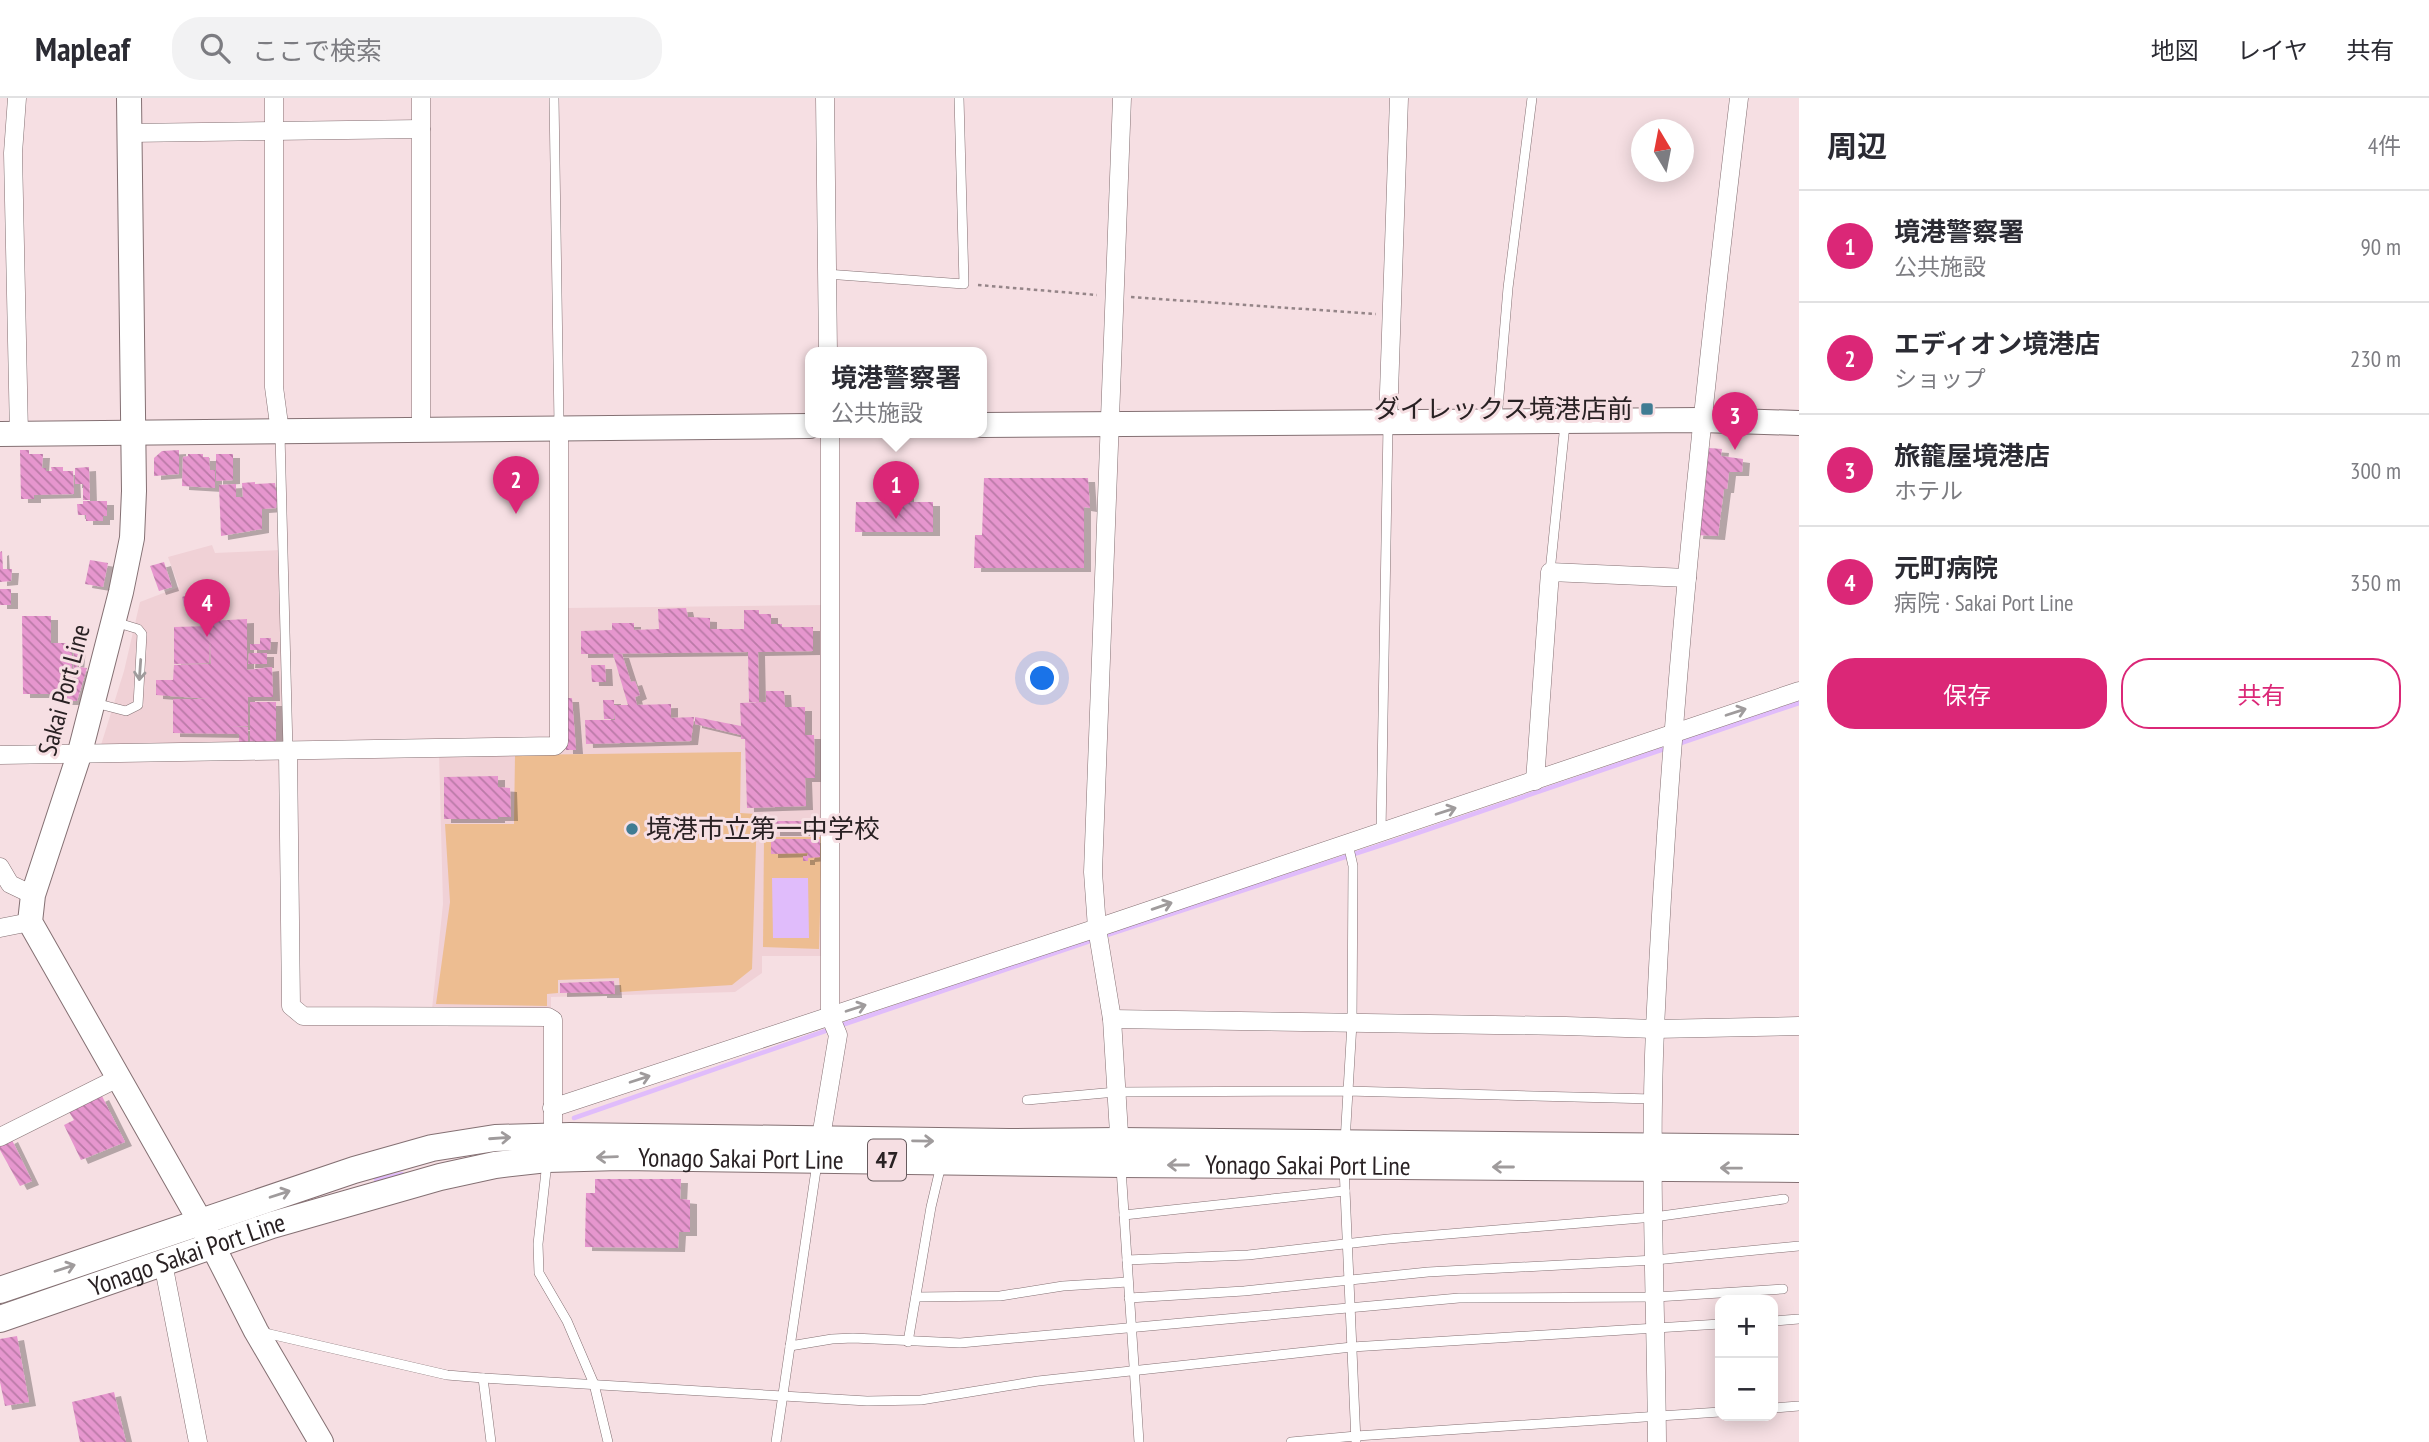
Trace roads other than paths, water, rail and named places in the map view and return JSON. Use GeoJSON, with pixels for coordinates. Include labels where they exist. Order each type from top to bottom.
{"type":"FeatureCollection","features":[{"type":"Feature","properties":{"kind":"main road","name":"Yonago Sakai Port Line"},"geometry":{"type":"LineString","coordinates":[[0,1290],[354,1170],[432,1148],[495,1138],[620,1157],[1009,1142],[1345,1166],[1654,1156],[1799,1148]]}},
{"type":"Feature","properties":{"kind":"main road","name":"Yonago Sakai Port Line"},"geometry":{"type":"LineString","coordinates":[[0,1319],[272,1225],[550,1148]]}},
{"type":"Feature","properties":{"kind":"main road","name":"Yonago Sakai Port Line"},"geometry":{"type":"LineString","coordinates":[[819,1149],[942,1161],[1120,1152]]}},
{"type":"Feature","properties":{"kind":"main road","name":"Yonago Sakai Port Line"},"geometry":{"type":"LineString","coordinates":[[1654,1156],[1799,1169]]}},
{"type":"Feature","properties":{"kind":"street"},"geometry":{"type":"LineString","coordinates":[[17,98],[6,154],[9,434],[805,426]]}},
{"type":"Feature","properties":{"kind":"street","name":"Sakai Port Line"},"geometry":{"type":"LineString","coordinates":[[30,922],[33,895],[80,752],[132,538],[134,491],[129,98]]}},
{"type":"Feature","properties":{"kind":"street"},"geometry":{"type":"LineString","coordinates":[[274,98],[274,387],[280,432]]}},
{"type":"Feature","properties":{"kind":"street"},"geometry":{"type":"LineString","coordinates":[[421,98],[421,430]]}},
{"type":"Feature","properties":{"kind":"street"},"geometry":{"type":"LineString","coordinates":[[825,98],[828,347]]}},
{"type":"Feature","properties":{"kind":"street"},"geometry":{"type":"LineString","coordinates":[[1120,1152],[1112,1019],[1097,928],[1093,872],[1122,98]]}},
{"type":"Feature","properties":{"kind":"street"},"geometry":{"type":"LineString","coordinates":[[1388,422],[1399,98]]}},
{"type":"Feature","properties":{"kind":"street"},"geometry":{"type":"LineString","coordinates":[[1657,1442],[1653,1099],[1672,733],[1701,420],[1739,98]]}},
{"type":"Feature","properties":{"kind":"street"},"geometry":{"type":"LineString","coordinates":[[129,133],[421,130]]}},
{"type":"Feature","properties":{"kind":"street"},"geometry":{"type":"LineString","coordinates":[[987,425],[1701,420],[1799,423]]}},
{"type":"Feature","properties":{"kind":"street"},"geometry":{"type":"LineString","coordinates":[[0,755],[555,746],[559,742],[559,429]]}},
{"type":"Feature","properties":{"kind":"street"},"geometry":{"type":"LineString","coordinates":[[819,1149],[838,1035],[830,1016],[830,438]]}},
{"type":"Feature","properties":{"kind":"street"},"geometry":{"type":"LineString","coordinates":[[1535,781],[1550,572],[1687,578]]}},
{"type":"Feature","properties":{"kind":"street"},"geometry":{"type":"LineString","coordinates":[[552,1108],[1097,928],[1799,691]]}},
{"type":"Feature","properties":{"kind":"street"},"geometry":{"type":"LineString","coordinates":[[288,751],[291,1006],[303,1016],[548,1017],[553,1020],[550,1148]]}},
{"type":"Feature","properties":{"kind":"street"},"geometry":{"type":"LineString","coordinates":[[0,867],[10,884],[33,895]]}},
{"type":"Feature","properties":{"kind":"street"},"geometry":{"type":"LineString","coordinates":[[0,928],[30,922],[214,1245],[256,1331],[321,1442]]}},
{"type":"Feature","properties":{"kind":"street"},"geometry":{"type":"LineString","coordinates":[[1112,1019],[1655,1029],[1799,1026]]}},
{"type":"Feature","properties":{"kind":"street"},"geometry":{"type":"LineString","coordinates":[[0,1137],[118,1078]]}},
{"type":"Feature","properties":{"kind":"street"},"geometry":{"type":"LineString","coordinates":[[163,1263],[198,1442]]}},
{"type":"Feature","properties":{"kind":"lane"},"geometry":{"type":"LineString","coordinates":[[554,98],[559,429]]}},
{"type":"Feature","properties":{"kind":"lane"},"geometry":{"type":"LineString","coordinates":[[826,274],[964,284],[959,98]]}},
{"type":"Feature","properties":{"kind":"lane"},"geometry":{"type":"LineString","coordinates":[[1497,421],[1508,288],[1532,98]]}},
{"type":"Feature","properties":{"kind":"lane"},"geometry":{"type":"LineString","coordinates":[[1550,572],[1565,421]]}},
{"type":"Feature","properties":{"kind":"lane"},"geometry":{"type":"LineString","coordinates":[[1381,833],[1388,422]]}},
{"type":"Feature","properties":{"kind":"lane"},"geometry":{"type":"LineString","coordinates":[[280,432],[288,751]]}},
{"type":"Feature","properties":{"kind":"lane"},"geometry":{"type":"LineString","coordinates":[[93,702],[126,711],[138,705],[142,634],[138,629],[113,622]]}},
{"type":"Feature","properties":{"kind":"lane"},"geometry":{"type":"LineString","coordinates":[[1348,844],[1353,866],[1352,1023],[1345,1166],[1356,1439]]}},
{"type":"Feature","properties":{"kind":"lane"},"geometry":{"type":"LineString","coordinates":[[1027,1100],[1116,1092],[1347,1091],[1653,1099]]}},
{"type":"Feature","properties":{"kind":"lane"},"geometry":{"type":"LineString","coordinates":[[550,1148],[538,1244],[539,1273],[567,1321],[594,1384],[608,1442]]}},
{"type":"Feature","properties":{"kind":"lane"},"geometry":{"type":"LineString","coordinates":[[776,1442],[819,1149]]}},
{"type":"Feature","properties":{"kind":"lane"},"geometry":{"type":"LineString","coordinates":[[1120,1152],[1139,1442]]}},
{"type":"Feature","properties":{"kind":"lane"},"geometry":{"type":"LineString","coordinates":[[908,1342],[931,1207],[942,1161]]}},
{"type":"Feature","properties":{"kind":"lane"},"geometry":{"type":"LineString","coordinates":[[1125,1215],[1345,1166]]}},
{"type":"Feature","properties":{"kind":"lane"},"geometry":{"type":"LineString","coordinates":[[1127,1260],[1248,1255],[1347,1243],[1654,1217],[1784,1199]]}},
{"type":"Feature","properties":{"kind":"lane"},"geometry":{"type":"LineString","coordinates":[[1129,1298],[1244,1291],[1349,1279],[1655,1260],[1799,1246]]}},
{"type":"Feature","properties":{"kind":"lane"},"geometry":{"type":"LineString","coordinates":[[916,1297],[1000,1296],[1063,1286],[1128,1282]]}},
{"type":"Feature","properties":{"kind":"lane"},"geometry":{"type":"LineString","coordinates":[[790,1346],[853,1338],[960,1343],[1459,1297],[1656,1297],[1783,1289]]}},
{"type":"Feature","properties":{"kind":"lane"},"geometry":{"type":"LineString","coordinates":[[1778,1321],[1799,1319]]}},
{"type":"Feature","properties":{"kind":"lane"},"geometry":{"type":"LineString","coordinates":[[256,1331],[447,1376],[867,1401],[920,1400],[1038,1381],[1352,1347],[1715,1324]]}},
{"type":"Feature","properties":{"kind":"lane"},"geometry":{"type":"LineString","coordinates":[[483,1378],[491,1442]]}},
{"type":"Feature","properties":{"kind":"lane"},"geometry":{"type":"LineString","coordinates":[[1778,1408],[1799,1406]]}},
{"type":"Feature","properties":{"kind":"lane"},"geometry":{"type":"LineString","coordinates":[[1291,1442],[1715,1412]]}},
{"type":"Feature","properties":{"kind":"waterway"},"geometry":{"type":"LineString","coordinates":[[1678,744],[1799,703]]}},
{"type":"Feature","properties":{"kind":"waterway"},"geometry":{"type":"LineString","coordinates":[[1104,936],[1667,748]]}},
{"type":"Feature","properties":{"kind":"waterway"},"geometry":{"type":"LineString","coordinates":[[839,1026],[1096,939]]}},
{"type":"Feature","properties":{"kind":"waterway"},"geometry":{"type":"LineString","coordinates":[[574,1118],[831,1029]]}},
{"type":"Feature","properties":{"kind":"waterway"},"geometry":{"type":"LineString","coordinates":[[376,1180],[402,1174]]}},
{"type":"Feature","properties":{"kind":"place","name":"ダイレックス境港店前"},"geometry":{"type":"Point","coordinates":[1647,409]}},
{"type":"Feature","properties":{"kind":"place","name":"旅籠屋境港店"},"geometry":{"type":"Point","coordinates":[1735,450]}},
{"type":"Feature","properties":{"kind":"place","name":"エディオン境港店"},"geometry":{"type":"Point","coordinates":[516,514]}},
{"type":"Feature","properties":{"kind":"place","name":"境港警察署"},"geometry":{"type":"Point","coordinates":[896,519]}},
{"type":"Feature","properties":{"kind":"place","name":"元町病院"},"geometry":{"type":"Point","coordinates":[207,637]}},
{"type":"Feature","properties":{"kind":"place","name":"境港市立第一中学校"},"geometry":{"type":"Point","coordinates":[632,829]}}]}
